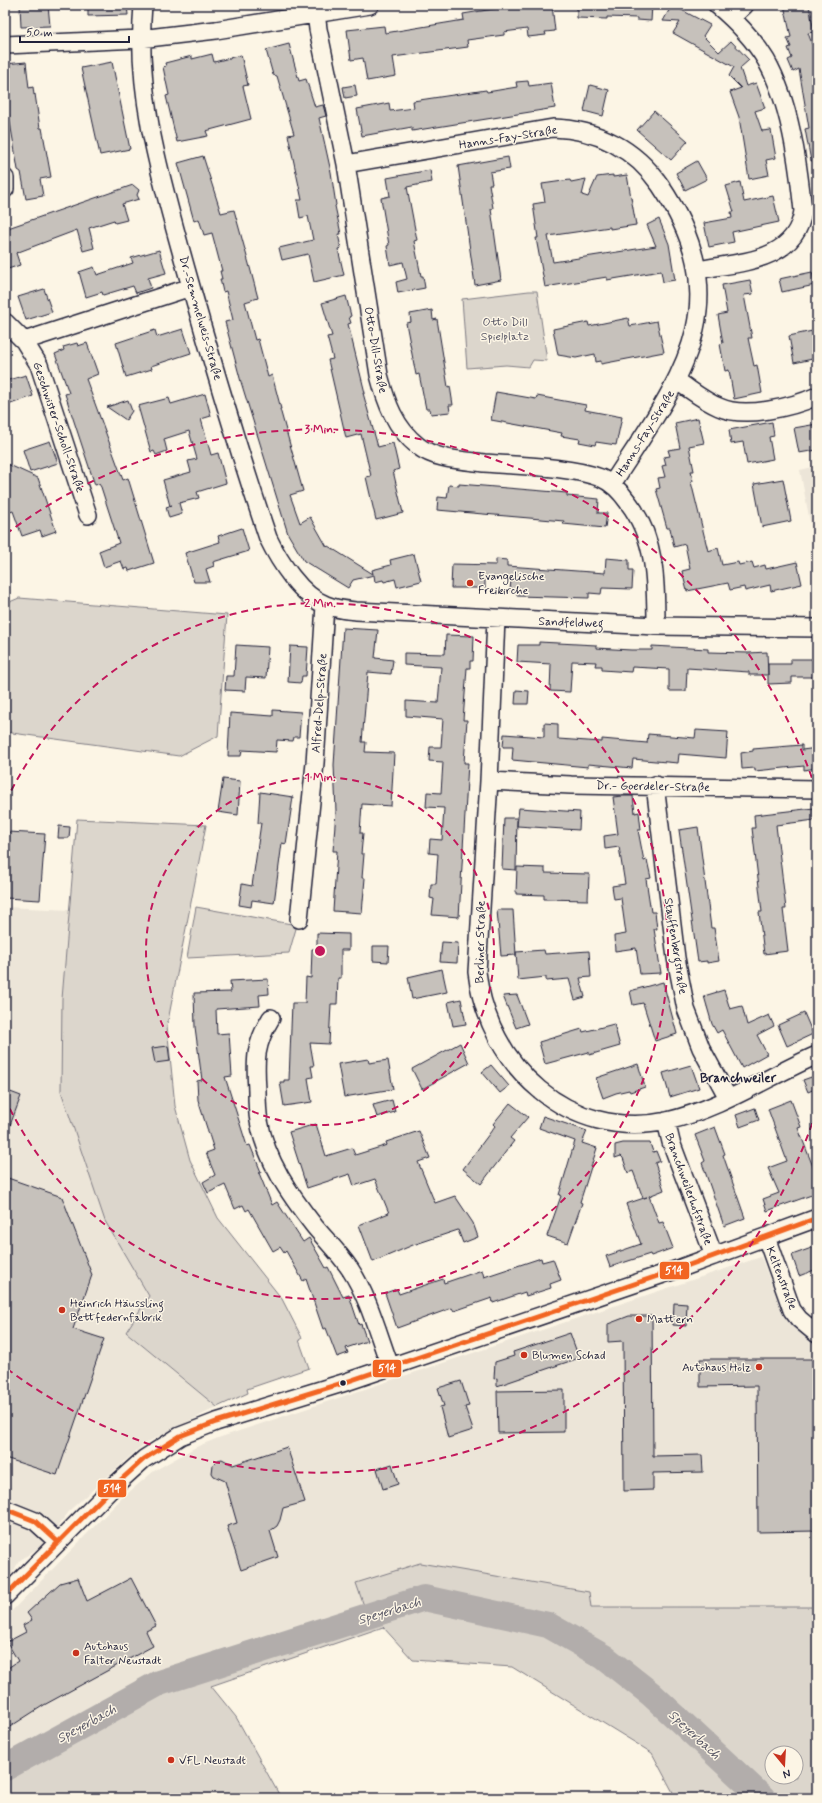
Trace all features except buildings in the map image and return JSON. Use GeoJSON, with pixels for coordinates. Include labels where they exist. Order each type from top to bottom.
{"type":"FeatureCollection","features":[{"type":"Feature","properties":{"kind":"street","name":"Dr.-Semmelweis-Straße"},"geometry":{"type":"LineString","coordinates":[[143,5],[140,39],[144,91],[152,142],[191,287],[268,538],[284,568],[299,585],[325,605]]}},
{"type":"Feature","properties":{"kind":"street"},"geometry":{"type":"LineString","coordinates":[[5,45],[140,39],[216,30],[315,9],[370,5]]}},
{"type":"Feature","properties":{"kind":"street"},"geometry":{"type":"LineString","coordinates":[[698,270],[755,259],[778,250],[790,242],[797,233],[802,222],[803,211],[789,125],[775,78],[765,59],[751,38],[732,17],[717,5]]}},
{"type":"Feature","properties":{"kind":"street"},"geometry":{"type":"LineString","coordinates":[[732,17],[745,5]]}},
{"type":"Feature","properties":{"kind":"street","name":"Otto-Dill-Straße"},"geometry":{"type":"LineString","coordinates":[[315,9],[346,164],[379,375],[389,408],[395,421],[417,445],[439,456],[460,460],[563,470],[602,478],[612,484],[636,512],[652,551],[655,577],[656,626]]}},
{"type":"Feature","properties":{"kind":"street","name":"Hanns-Fay-Straße"},"geometry":{"type":"LineString","coordinates":[[346,164],[553,128],[581,130],[598,135],[629,152],[657,182],[673,206],[698,270],[700,289],[696,324],[693,339],[677,381],[612,484]]}},
{"type":"Feature","properties":{"kind":"street"},"geometry":{"type":"LineString","coordinates":[[5,178],[5,189]]}},
{"type":"Feature","properties":{"kind":"street"},"geometry":{"type":"LineString","coordinates":[[24,341],[191,287]]}},
{"type":"Feature","properties":{"kind":"street","name":"Geschwister-Scholl-Straße"},"geometry":{"type":"LineString","coordinates":[[5,322],[24,341],[39,365],[88,515]]}},
{"type":"Feature","properties":{"kind":"street","name":"Hanns-Fay-Straße"},"geometry":{"type":"LineString","coordinates":[[677,381],[718,407],[741,413],[778,408],[817,396]]}},
{"type":"Feature","properties":{"kind":"street","name":"Sandfeldweg"},"geometry":{"type":"LineString","coordinates":[[325,605],[356,611],[496,619],[656,626],[817,628]]}},
{"type":"Feature","properties":{"kind":"street","name":"Alfred-Delp-Straße"},"geometry":{"type":"LineString","coordinates":[[299,920],[315,763],[325,605]]}},
{"type":"Feature","properties":{"kind":"street","name":"Berliner Straße"},"geometry":{"type":"LineString","coordinates":[[496,619],[489,781],[477,972],[479,989],[484,1008],[499,1043],[513,1064],[533,1085],[555,1101],[576,1112],[593,1118],[626,1124],[666,1121],[686,1116],[728,1098],[789,1067],[817,1055]]}},
{"type":"Feature","properties":{"kind":"street","name":"Dr.- Goerdeler-Straße"},"geometry":{"type":"LineString","coordinates":[[489,781],[571,785],[655,785],[817,789]]}},
{"type":"Feature","properties":{"kind":"street","name":"Stauffenbergstraße"},"geometry":{"type":"LineString","coordinates":[[655,785],[676,958],[686,1009],[701,1048],[728,1098]]}},
{"type":"Feature","properties":{"kind":"street"},"geometry":{"type":"LineString","coordinates":[[271,1018],[260,1035],[256,1063],[259,1120],[264,1141],[274,1166],[296,1202],[349,1267],[356,1279],[370,1311],[390,1366]]}},
{"type":"Feature","properties":{"kind":"street","name":"Branchweilerhofstraße"},"geometry":{"type":"LineString","coordinates":[[666,1121],[671,1142],[714,1256]]}},
{"type":"Feature","properties":{"kind":"street","name":"Branchweilerhofstraße"},"geometry":{"type":"LineString","coordinates":[[5,1596],[113,1487],[144,1459],[180,1436],[216,1422],[390,1366],[714,1256],[817,1218]]}},
{"type":"Feature","properties":{"kind":"street","name":"Keltenstraße"},"geometry":{"type":"LineString","coordinates":[[766,1237],[792,1310],[799,1319],[817,1334]]}},
{"type":"Feature","properties":{"kind":"street"},"geometry":{"type":"LineString","coordinates":[[5,1509],[35,1521],[58,1542]]}},
{"type":"Feature","properties":{"kind":"shaded area"},"geometry":{"type":"Polygon","coordinates":[[[817,466],[817,558],[800,470],[817,466]]]}},
{"type":"Feature","properties":{"kind":"shaded area"},"geometry":{"type":"Polygon","coordinates":[[[5,907],[70,910],[62,999],[105,1221],[149,1296],[126,1332],[217,1407],[144,1444],[71,1509],[44,1544],[19,1561],[12,1574],[5,1580],[5,907]]]}},
{"type":"Feature","properties":{"kind":"shaded area"},"geometry":{"type":"Polygon","coordinates":[[[761,1257],[784,1316],[791,1324],[814,1342],[817,1351],[817,1607],[364,1606],[162,1674],[5,1757],[5,1618],[122,1498],[154,1471],[196,1447],[218,1438],[761,1257]]]}},
{"type":"Feature","properties":{"kind":"green space","name":"Otto Dill Spielplatz"},"geometry":{"type":"Polygon","coordinates":[[[537,291],[547,361],[533,360],[529,367],[506,365],[467,368],[462,299],[537,291]]]}},
{"type":"Feature","properties":{"kind":"green space"},"geometry":{"type":"Polygon","coordinates":[[[19,598],[227,615],[218,736],[179,756],[5,732],[5,604],[19,598]]]}},
{"type":"Feature","properties":{"kind":"green space"},"geometry":{"type":"Polygon","coordinates":[[[77,819],[206,825],[167,1026],[175,1106],[190,1160],[218,1218],[282,1299],[302,1338],[299,1340],[309,1368],[247,1389],[248,1393],[217,1407],[126,1332],[149,1296],[105,1221],[61,1091],[62,999],[77,819]]]}},
{"type":"Feature","properties":{"kind":"green space"},"geometry":{"type":"Polygon","coordinates":[[[196,907],[297,925],[289,953],[187,958],[196,907]]]}},
{"type":"Feature","properties":{"kind":"green space"},"geometry":{"type":"Polygon","coordinates":[[[420,1563],[589,1592],[591,1607],[817,1607],[817,1798],[676,1798],[652,1753],[512,1667],[413,1660],[383,1627],[211,1686],[236,1717],[281,1798],[5,1798],[5,1757],[162,1674],[364,1606],[356,1583],[420,1563]]]}},
{"type":"Feature","properties":{"kind":"waterway","name":"Speyerbach"},"geometry":{"type":"LineString","coordinates":[[5,1768],[159,1683],[424,1598],[548,1625],[604,1657],[651,1694],[763,1798]]}},
{"type":"Feature","properties":{"kind":"transit line","name":"514"},"geometry":{"type":"LineString","coordinates":[[5,1596],[113,1487],[144,1459],[180,1436],[216,1422],[346,1382],[681,1268],[817,1218]]}},
{"type":"Feature","properties":{"kind":"transit line","name":"514"},"geometry":{"type":"LineString","coordinates":[[5,1509],[35,1521],[58,1542]]}},
{"type":"Feature","properties":{"kind":"place","name":"Evangelische Freikirche"},"geometry":{"type":"Point","coordinates":[470,583]}},
{"type":"Feature","properties":{"kind":"place","name":"Heinrich Häussling Bettfedernfabrik"},"geometry":{"type":"Point","coordinates":[62,1310]}},
{"type":"Feature","properties":{"kind":"place","name":"Mattern"},"geometry":{"type":"Point","coordinates":[639,1319]}},
{"type":"Feature","properties":{"kind":"place","name":"Blumen Schad"},"geometry":{"type":"Point","coordinates":[524,1355]}},
{"type":"Feature","properties":{"kind":"place","name":"Autohaus Holz"},"geometry":{"type":"Point","coordinates":[759,1367]}},
{"type":"Feature","properties":{"kind":"place","name":"Autohaus Falter Neustadt"},"geometry":{"type":"Point","coordinates":[76,1653]}},
{"type":"Feature","properties":{"kind":"place","name":"VFL Neustadt"},"geometry":{"type":"Point","coordinates":[171,1760]}},
{"type":"Feature","properties":{"kind":"district","name":"Branchweiler"},"geometry":{"type":"Point","coordinates":[738,1077]}}]}
